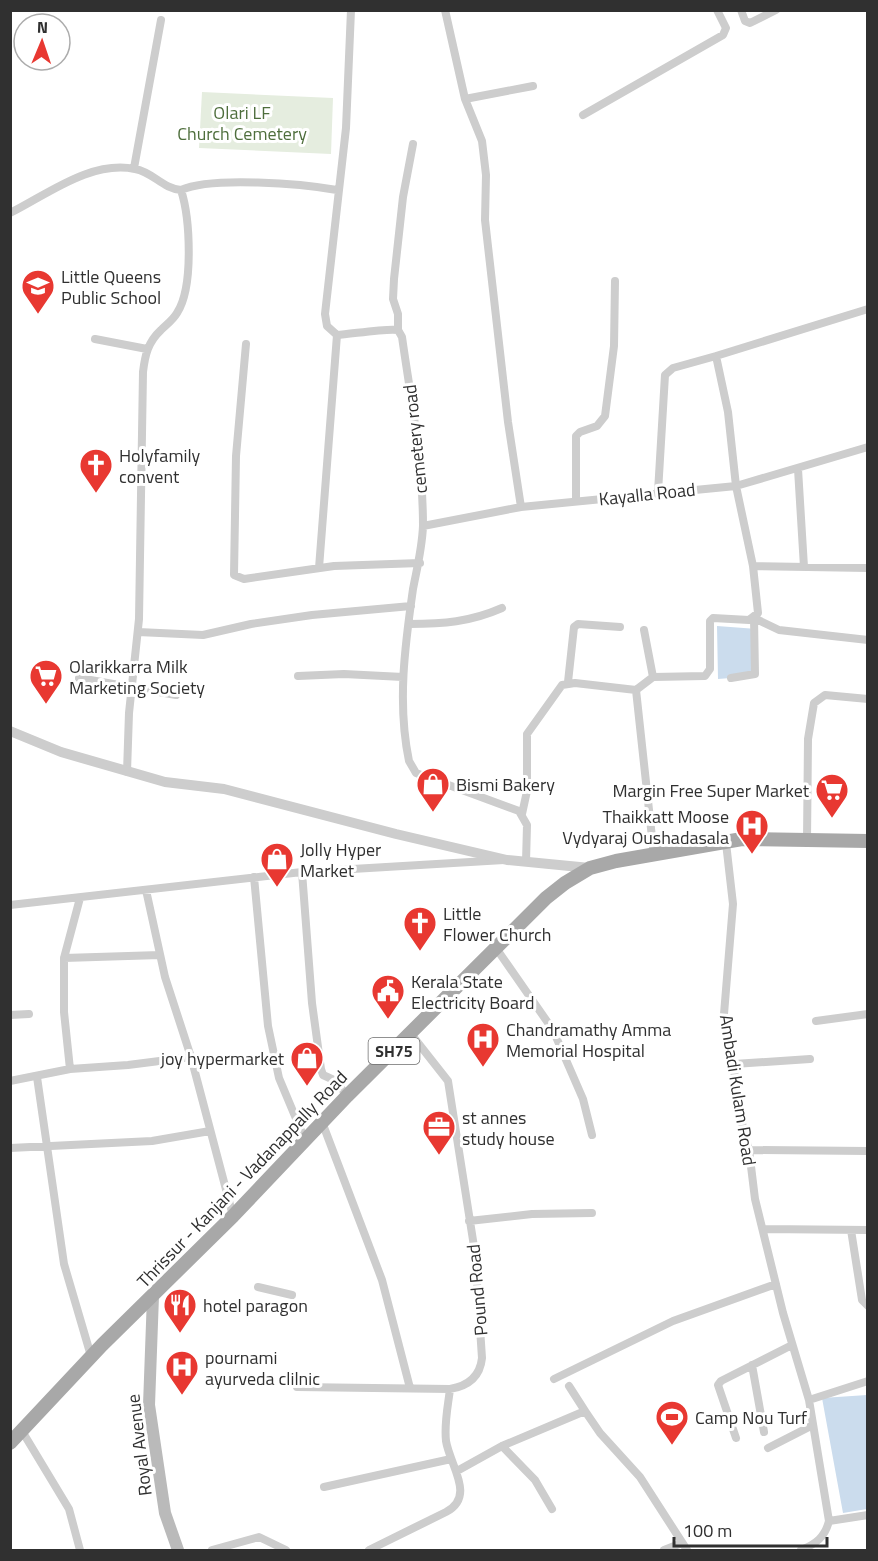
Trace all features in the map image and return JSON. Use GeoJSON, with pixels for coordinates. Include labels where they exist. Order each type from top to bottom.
{"type":"FeatureCollection","features":[{"type":"Feature","properties":{"kind":"main road","name":"Thrissur - Kanjani - Vadanappally Road"},"geometry":{"type":"LineString","coordinates":[[10,1443],[91,1356],[233,1216],[347,1096],[546,898],[565,883],[590,868],[616,861],[742,839],[867,841]]}},
{"type":"Feature","properties":{"kind":"main road","name":"Royal Avenue"},"geometry":{"type":"LineString","coordinates":[[153,1296],[149,1405],[165,1513],[178,1551]]}},
{"type":"Feature","properties":{"kind":"street"},"geometry":{"type":"LineString","coordinates":[[351,10],[346,128],[337,190],[325,314],[327,326],[337,334],[367,334],[391,328],[398,330]]}},
{"type":"Feature","properties":{"kind":"street"},"geometry":{"type":"LineString","coordinates":[[445,10],[465,99],[482,141],[486,175],[485,220],[508,423],[521,507]]}},
{"type":"Feature","properties":{"kind":"street"},"geometry":{"type":"LineString","coordinates":[[583,115],[723,35],[726,28],[717,10]]}},
{"type":"Feature","properties":{"kind":"street"},"geometry":{"type":"LineString","coordinates":[[741,10],[745,21],[750,23],[776,10]]}},
{"type":"Feature","properties":{"kind":"street"},"geometry":{"type":"LineString","coordinates":[[134,168],[161,20]]}},
{"type":"Feature","properties":{"kind":"street"},"geometry":{"type":"LineString","coordinates":[[465,99],[533,86]]}},
{"type":"Feature","properties":{"kind":"street","name":"cemetery road"},"geometry":{"type":"LineString","coordinates":[[413,144],[403,197],[393,299],[398,314],[398,330],[402,336],[420,455],[423,526],[420,563],[411,606],[403,677],[406,748],[409,761],[416,772],[507,806],[522,814]]}},
{"type":"Feature","properties":{"kind":"street"},"geometry":{"type":"LineString","coordinates":[[10,213],[96,169],[134,168],[155,177],[173,189],[181,190],[204,184],[250,183],[303,184],[337,190]]}},
{"type":"Feature","properties":{"kind":"street"},"geometry":{"type":"LineString","coordinates":[[127,772],[138,632],[143,372],[147,349],[158,332],[176,316],[186,289],[188,217],[181,190]]}},
{"type":"Feature","properties":{"kind":"street"},"geometry":{"type":"LineString","coordinates":[[576,501],[576,436],[580,432],[597,426],[605,416],[614,346],[615,281]]}},
{"type":"Feature","properties":{"kind":"street"},"geometry":{"type":"LineString","coordinates":[[658,492],[665,375],[673,368],[867,309]]}},
{"type":"Feature","properties":{"kind":"street"},"geometry":{"type":"LineString","coordinates":[[318,568],[337,334]]}},
{"type":"Feature","properties":{"kind":"street"},"geometry":{"type":"LineString","coordinates":[[95,339],[147,349]]}},
{"type":"Feature","properties":{"kind":"street"},"geometry":{"type":"LineString","coordinates":[[246,344],[236,456],[234,574],[244,579],[318,568],[375,563],[420,563]]}},
{"type":"Feature","properties":{"kind":"street"},"geometry":{"type":"LineString","coordinates":[[716,356],[728,412],[736,486],[759,607],[754,618],[755,674],[731,678]]}},
{"type":"Feature","properties":{"kind":"street","name":"Kayalla Road"},"geometry":{"type":"LineString","coordinates":[[423,526],[521,507],[736,486],[867,447]]}},
{"type":"Feature","properties":{"kind":"street"},"geometry":{"type":"LineString","coordinates":[[798,469],[804,567]]}},
{"type":"Feature","properties":{"kind":"street"},"geometry":{"type":"LineString","coordinates":[[753,566],[867,568]]}},
{"type":"Feature","properties":{"kind":"street"},"geometry":{"type":"LineString","coordinates":[[138,632],[203,635],[251,624],[312,615],[411,606]]}},
{"type":"Feature","properties":{"kind":"street"},"geometry":{"type":"LineString","coordinates":[[409,624],[453,623],[484,616],[502,608]]}},
{"type":"Feature","properties":{"kind":"street"},"geometry":{"type":"LineString","coordinates":[[526,862],[527,825],[522,814],[527,791],[527,734],[557,689],[568,682],[636,690],[653,677],[705,676],[710,669],[710,621],[713,618],[749,620],[754,618],[779,630],[867,640]]}},
{"type":"Feature","properties":{"kind":"street"},"geometry":{"type":"LineString","coordinates":[[568,682],[573,627],[578,624],[621,627]]}},
{"type":"Feature","properties":{"kind":"street"},"geometry":{"type":"LineString","coordinates":[[644,630],[653,677]]}},
{"type":"Feature","properties":{"kind":"street"},"geometry":{"type":"LineString","coordinates":[[298,676],[403,677]]}},
{"type":"Feature","properties":{"kind":"street"},"geometry":{"type":"LineString","coordinates":[[79,678],[176,694]]}},
{"type":"Feature","properties":{"kind":"street"},"geometry":{"type":"LineString","coordinates":[[636,690],[654,856]]}},
{"type":"Feature","properties":{"kind":"street"},"geometry":{"type":"LineString","coordinates":[[807,841],[808,739],[814,703],[825,694],[867,699]]}},
{"type":"Feature","properties":{"kind":"street"},"geometry":{"type":"LineString","coordinates":[[10,731],[61,752],[165,782],[224,789],[507,860],[590,868]]}},
{"type":"Feature","properties":{"kind":"street","name":"Ambadi Kulam Road"},"geometry":{"type":"LineString","coordinates":[[726,843],[733,904],[724,1014],[734,1064],[736,1100],[749,1150],[755,1199],[792,1345],[809,1400],[829,1521]]}},
{"type":"Feature","properties":{"kind":"street"},"geometry":{"type":"LineString","coordinates":[[10,905],[254,877],[507,860]]}},
{"type":"Feature","properties":{"kind":"street"},"geometry":{"type":"LineString","coordinates":[[302,873],[312,1003],[321,1069],[323,1075],[336,1081],[347,1096]]}},
{"type":"Feature","properties":{"kind":"street"},"geometry":{"type":"LineString","coordinates":[[254,877],[268,1026],[279,1078],[305,1140]]}},
{"type":"Feature","properties":{"kind":"street"},"geometry":{"type":"LineString","coordinates":[[146,890],[160,955],[191,1057],[233,1216]]}},
{"type":"Feature","properties":{"kind":"street"},"geometry":{"type":"LineString","coordinates":[[70,1069],[64,1012],[64,958],[80,898]]}},
{"type":"Feature","properties":{"kind":"street"},"geometry":{"type":"LineString","coordinates":[[496,948],[553,1030],[583,1099],[592,1135]]}},
{"type":"Feature","properties":{"kind":"street"},"geometry":{"type":"LineString","coordinates":[[64,958],[160,955]]}},
{"type":"Feature","properties":{"kind":"street"},"geometry":{"type":"LineString","coordinates":[[10,1015],[29,1014]]}},
{"type":"Feature","properties":{"kind":"street"},"geometry":{"type":"LineString","coordinates":[[816,1021],[867,1014]]}},
{"type":"Feature","properties":{"kind":"street","name":"Pound Road"},"geometry":{"type":"LineString","coordinates":[[297,1387],[450,1389],[461,1387],[474,1378],[481,1369],[475,1253],[448,1081],[411,1034]]}},
{"type":"Feature","properties":{"kind":"street"},"geometry":{"type":"LineString","coordinates":[[10,1082],[70,1069],[191,1057]]}},
{"type":"Feature","properties":{"kind":"street"},"geometry":{"type":"LineString","coordinates":[[734,1064],[810,1059]]}},
{"type":"Feature","properties":{"kind":"street"},"geometry":{"type":"LineString","coordinates":[[37,1077],[64,1264],[91,1356]]}},
{"type":"Feature","properties":{"kind":"street"},"geometry":{"type":"LineString","coordinates":[[322,1122],[382,1280],[410,1388]]}},
{"type":"Feature","properties":{"kind":"street"},"geometry":{"type":"LineString","coordinates":[[10,1148],[152,1140],[210,1131]]}},
{"type":"Feature","properties":{"kind":"street"},"geometry":{"type":"LineString","coordinates":[[749,1150],[867,1151]]}},
{"type":"Feature","properties":{"kind":"street"},"geometry":{"type":"LineString","coordinates":[[469,1221],[532,1214],[592,1213]]}},
{"type":"Feature","properties":{"kind":"street"},"geometry":{"type":"LineString","coordinates":[[763,1229],[867,1230]]}},
{"type":"Feature","properties":{"kind":"street"},"geometry":{"type":"LineString","coordinates":[[851,1230],[862,1300],[867,1306]]}},
{"type":"Feature","properties":{"kind":"street"},"geometry":{"type":"LineString","coordinates":[[554,1379],[673,1321],[776,1284]]}},
{"type":"Feature","properties":{"kind":"street"},"geometry":{"type":"LineString","coordinates":[[258,1287],[292,1295]]}},
{"type":"Feature","properties":{"kind":"street"},"geometry":{"type":"LineString","coordinates":[[736,1438],[718,1385],[721,1381],[792,1345]]}},
{"type":"Feature","properties":{"kind":"street"},"geometry":{"type":"LineString","coordinates":[[752,1365],[764,1432]]}},
{"type":"Feature","properties":{"kind":"street"},"geometry":{"type":"LineString","coordinates":[[809,1400],[867,1381]]}},
{"type":"Feature","properties":{"kind":"street"},"geometry":{"type":"LineString","coordinates":[[569,1386],[600,1433],[640,1477],[685,1547],[664,1551]]}},
{"type":"Feature","properties":{"kind":"street"},"geometry":{"type":"LineString","coordinates":[[369,1551],[457,1507],[461,1491],[457,1471],[451,1459],[445,1424],[450,1389]]}},
{"type":"Feature","properties":{"kind":"street"},"geometry":{"type":"LineString","coordinates":[[457,1471],[502,1446],[585,1411]]}},
{"type":"Feature","properties":{"kind":"street"},"geometry":{"type":"LineString","coordinates":[[768,1448],[813,1425]]}},
{"type":"Feature","properties":{"kind":"street"},"geometry":{"type":"LineString","coordinates":[[22,1431],[69,1509],[80,1551]]}},
{"type":"Feature","properties":{"kind":"street"},"geometry":{"type":"LineString","coordinates":[[502,1446],[534,1480],[552,1509]]}},
{"type":"Feature","properties":{"kind":"street"},"geometry":{"type":"LineString","coordinates":[[324,1487],[451,1459]]}},
{"type":"Feature","properties":{"kind":"street"},"geometry":{"type":"LineString","coordinates":[[801,1551],[813,1548],[825,1534],[829,1521],[867,1515]]}},
{"type":"Feature","properties":{"kind":"street"},"geometry":{"type":"LineString","coordinates":[[212,1551],[259,1537],[286,1551]]}},
{"type":"Feature","properties":{"kind":"green space","name":"Olari LF Church Cemetery"},"geometry":{"type":"Polygon","coordinates":[[[202,92],[333,98],[331,154],[199,148],[202,92]]]}},
{"type":"Feature","properties":{"kind":"water"},"geometry":{"type":"Polygon","coordinates":[[[717,626],[757,629],[756,676],[718,679],[717,626]]]}},
{"type":"Feature","properties":{"kind":"water"},"geometry":{"type":"Polygon","coordinates":[[[867,1395],[867,1509],[843,1513],[822,1398],[867,1395]]]}},
{"type":"Feature","properties":{"kind":"place","name":"Little Queens Public School"},"geometry":{"type":"Point","coordinates":[38,315]}},
{"type":"Feature","properties":{"kind":"place","name":"Holyfamily convent"},"geometry":{"type":"Point","coordinates":[96,494]}},
{"type":"Feature","properties":{"kind":"place","name":"Olarikkarra Milk Marketing Society"},"geometry":{"type":"Point","coordinates":[46,705]}},
{"type":"Feature","properties":{"kind":"place","name":"Bismi Bakery"},"geometry":{"type":"Point","coordinates":[433,813]}},
{"type":"Feature","properties":{"kind":"place","name":"Margin Free Super Market"},"geometry":{"type":"Point","coordinates":[832,819]}},
{"type":"Feature","properties":{"kind":"place","name":"Thaikkatt Moose Vydyaraj Oushadasala"},"geometry":{"type":"Point","coordinates":[752,855]}},
{"type":"Feature","properties":{"kind":"place","name":"Jolly Hyper Market"},"geometry":{"type":"Point","coordinates":[277,888]}},
{"type":"Feature","properties":{"kind":"place","name":"Little Flower Church"},"geometry":{"type":"Point","coordinates":[420,952]}},
{"type":"Feature","properties":{"kind":"place","name":"Kerala State Electricity Board"},"geometry":{"type":"Point","coordinates":[388,1020]}},
{"type":"Feature","properties":{"kind":"place","name":"Chandramathy Amma Memorial Hospital"},"geometry":{"type":"Point","coordinates":[483,1068]}},
{"type":"Feature","properties":{"kind":"place","name":"joy hypermarket"},"geometry":{"type":"Point","coordinates":[307,1087]}},
{"type":"Feature","properties":{"kind":"place","name":"st annes study house"},"geometry":{"type":"Point","coordinates":[439,1156]}},
{"type":"Feature","properties":{"kind":"place","name":"hotel paragon"},"geometry":{"type":"Point","coordinates":[180,1334]}},
{"type":"Feature","properties":{"kind":"place","name":"pournami ayurveda clilnic"},"geometry":{"type":"Point","coordinates":[182,1396]}},
{"type":"Feature","properties":{"kind":"place","name":"Camp Nou Turf"},"geometry":{"type":"Point","coordinates":[672,1446]}}]}
